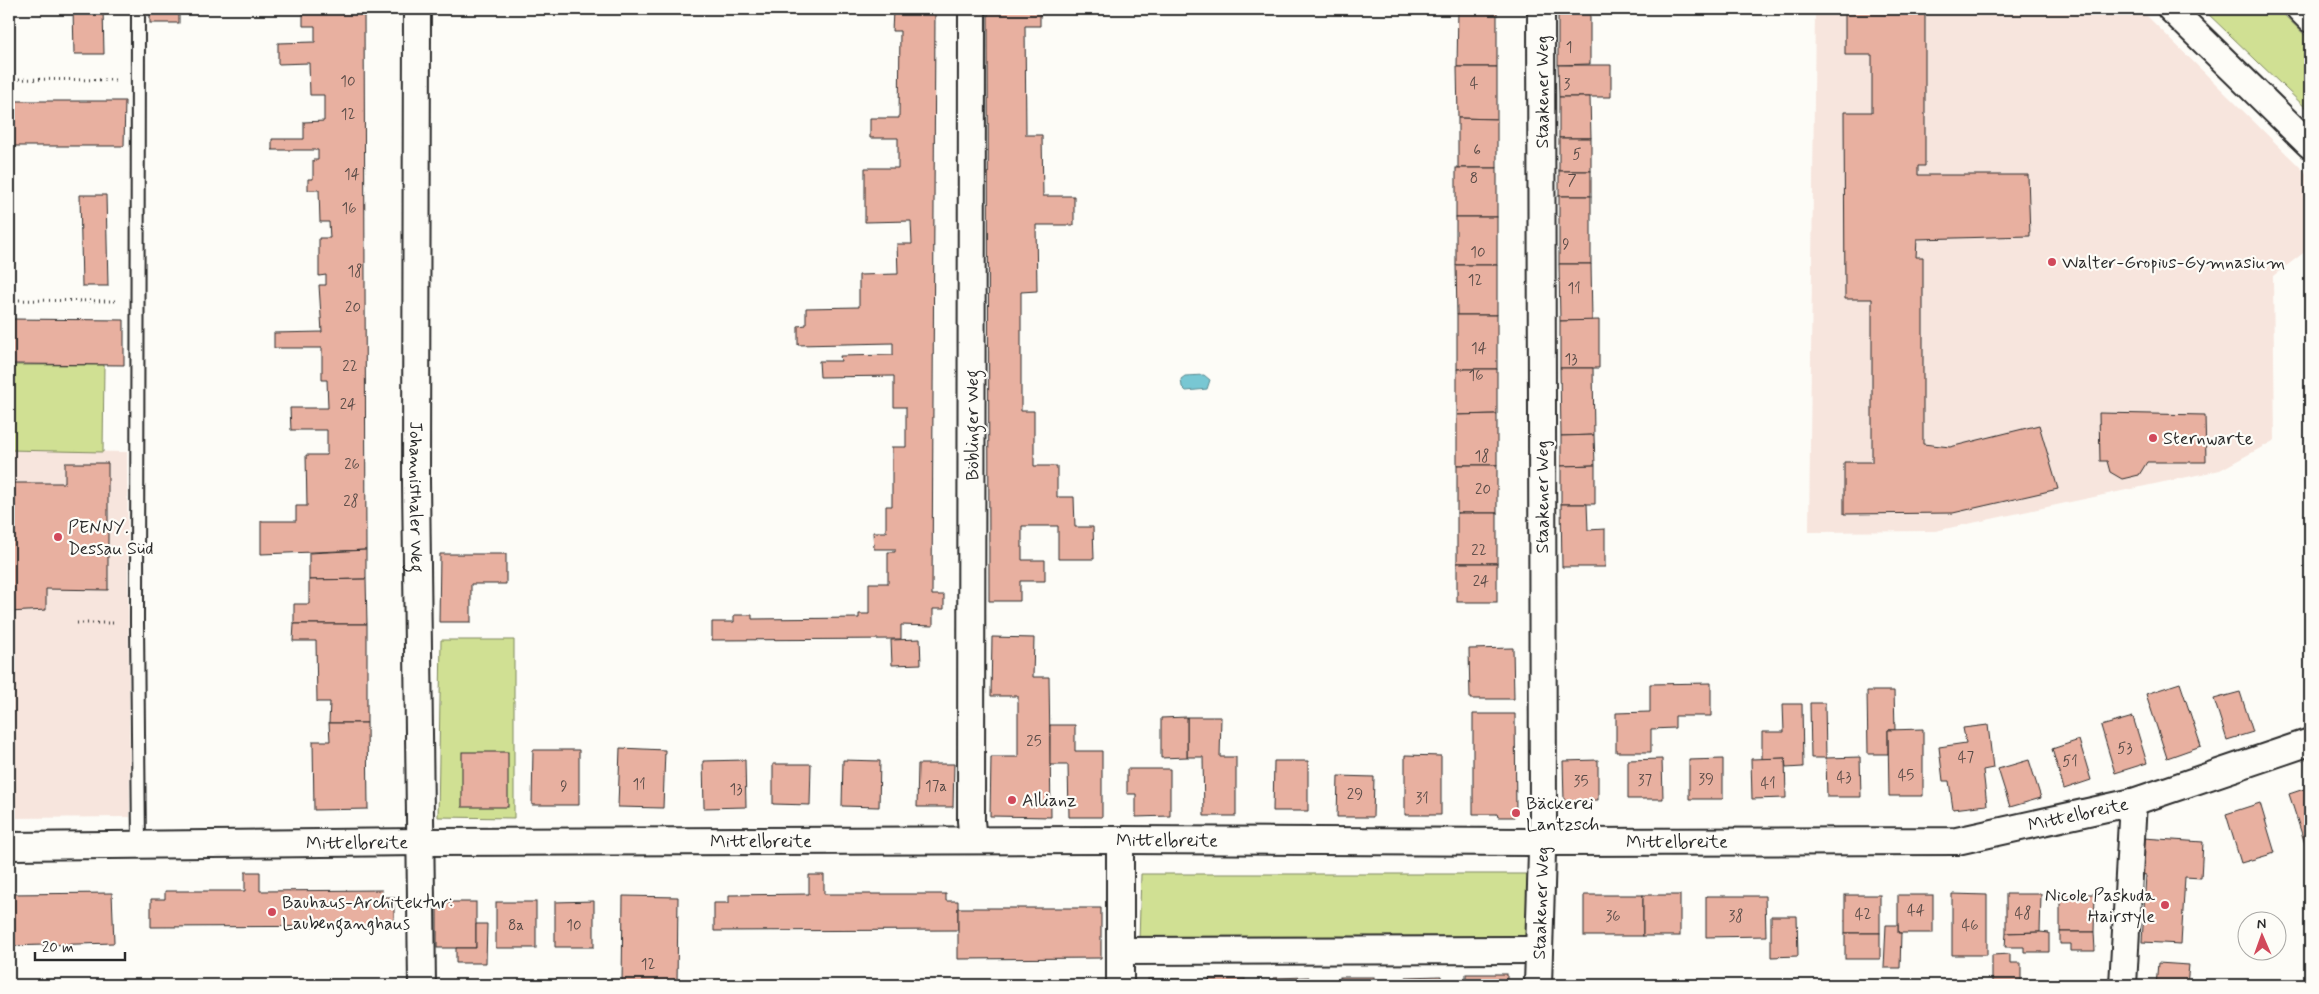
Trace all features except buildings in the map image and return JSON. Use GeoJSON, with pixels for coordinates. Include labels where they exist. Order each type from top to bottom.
{"type":"FeatureCollection","features":[{"type":"Feature","properties":{"kind":"street","name":"Johannisthaler Weg"},"geometry":{"type":"LineString","coordinates":[[417,9],[416,480],[422,985]]}},
{"type":"Feature","properties":{"kind":"street","name":"Böblinger Weg"},"geometry":{"type":"LineString","coordinates":[[972,9],[971,821],[973,840]]}},
{"type":"Feature","properties":{"kind":"street","name":"Staakener Weg"},"geometry":{"type":"LineString","coordinates":[[1538,985],[1542,842],[1541,9]]}},
{"type":"Feature","properties":{"kind":"street"},"geometry":{"type":"LineString","coordinates":[[2171,9],[2310,145]]}},
{"type":"Feature","properties":{"kind":"street"},"geometry":{"type":"LineString","coordinates":[[2300,9],[2310,19]]}},
{"type":"Feature","properties":{"kind":"street","name":"Mittelbreite"},"geometry":{"type":"LineString","coordinates":[[9,846],[973,840],[1958,841],[2133,802],[2310,742]]}},
{"type":"Feature","properties":{"kind":"street"},"geometry":{"type":"LineString","coordinates":[[2123,985],[2133,802]]}},
{"type":"Feature","properties":{"kind":"street"},"geometry":{"type":"LineString","coordinates":[[1120,840],[1120,985]]}},
{"type":"Feature","properties":{"kind":"street"},"geometry":{"type":"LineString","coordinates":[[1121,950],[1539,950]]}},
{"type":"Feature","properties":{"kind":"lane"},"geometry":{"type":"LineString","coordinates":[[138,9],[137,623],[139,844]]}},
{"type":"Feature","properties":{"kind":"path"},"geometry":{"type":"LineString","coordinates":[[9,79],[139,80]]}},
{"type":"Feature","properties":{"kind":"path"},"geometry":{"type":"LineString","coordinates":[[9,300],[139,301]]}},
{"type":"Feature","properties":{"kind":"path"},"geometry":{"type":"LineString","coordinates":[[77,623],[137,623]]}},
{"type":"Feature","properties":{"kind":"shaded area","name":"Walter-Gropius-Gymnasium"},"geometry":{"type":"Polygon","coordinates":[[[1815,9],[2140,9],[2310,177],[2310,248],[2273,276],[2275,440],[2220,470],[1935,531],[1809,532],[1815,9]]]}},
{"type":"Feature","properties":{"kind":"shaded area"},"geometry":{"type":"Polygon","coordinates":[[[9,450],[127,452],[130,817],[9,818],[9,450]]]}},
{"type":"Feature","properties":{"kind":"green space"},"geometry":{"type":"Polygon","coordinates":[[[2203,9],[2278,9],[2310,40],[2310,112],[2203,9]]]}},
{"type":"Feature","properties":{"kind":"green space"},"geometry":{"type":"Polygon","coordinates":[[[9,365],[104,365],[103,452],[9,450],[9,365]]]}},
{"type":"Feature","properties":{"kind":"green space"},"geometry":{"type":"Polygon","coordinates":[[[441,640],[514,640],[514,818],[438,817],[441,640]]]}},
{"type":"Feature","properties":{"kind":"green space"},"geometry":{"type":"Polygon","coordinates":[[[1141,874],[1528,874],[1527,942],[1139,941],[1141,874]]]}},
{"type":"Feature","properties":{"kind":"water"},"geometry":{"type":"Polygon","coordinates":[[[1204,375],[1210,380],[1207,389],[1186,391],[1182,387],[1181,379],[1185,376],[1204,375]]]}},
{"type":"Feature","properties":{"kind":"place","name":"Walter-Gropius-Gymnasium"},"geometry":{"type":"Point","coordinates":[2052,262]}},
{"type":"Feature","properties":{"kind":"place","name":"Sternwarte"},"geometry":{"type":"Point","coordinates":[2153,438]}},
{"type":"Feature","properties":{"kind":"place","name":"PENNY. Dessau Süd"},"geometry":{"type":"Point","coordinates":[58,537]}},
{"type":"Feature","properties":{"kind":"place","name":"Allianz"},"geometry":{"type":"Point","coordinates":[1012,800]}},
{"type":"Feature","properties":{"kind":"place","name":"Bäckerei Lantzsch"},"geometry":{"type":"Point","coordinates":[1516,813]}},
{"type":"Feature","properties":{"kind":"place","name":"Nicole Paskuda Hairstyle"},"geometry":{"type":"Point","coordinates":[2165,905]}},
{"type":"Feature","properties":{"kind":"place","name":"Bauhaus-Architektur: Laubenganghaus"},"geometry":{"type":"Point","coordinates":[272,912]}}]}
